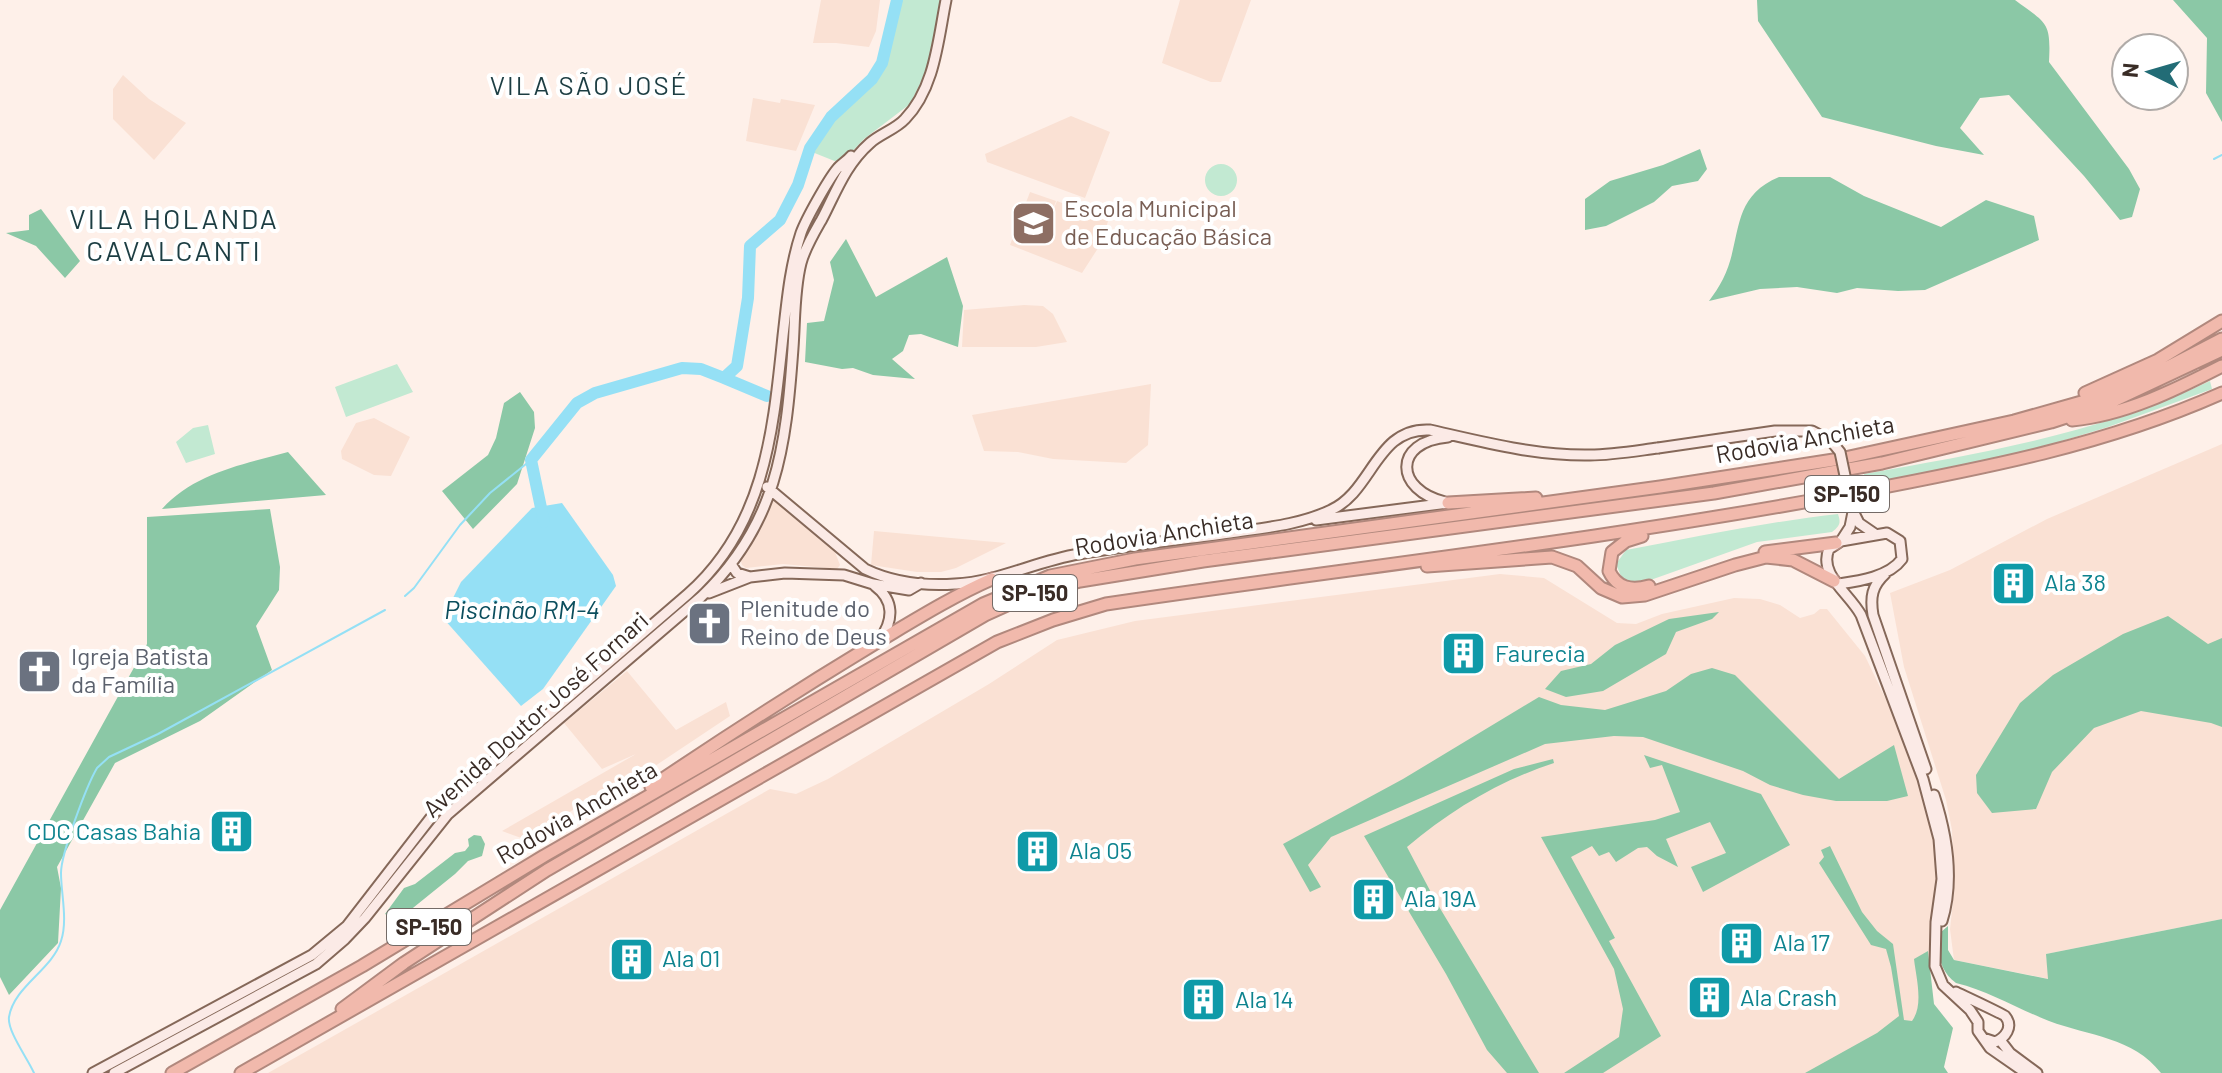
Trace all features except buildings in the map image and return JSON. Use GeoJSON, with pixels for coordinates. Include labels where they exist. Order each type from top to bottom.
{"type":"FeatureCollection","features":[{"type":"Feature","properties":{"kind":"highway"},"geometry":{"type":"LineString","coordinates":[[2014,421],[2129,374],[2222,321]]}},
{"type":"Feature","properties":{"kind":"highway","name":"Rodovia Anchieta"},"geometry":{"type":"LineString","coordinates":[[172,1073],[476,898],[501,875],[523,862],[544,856],[983,604],[1050,576],[1080,568],[1202,548],[1453,517],[1840,459],[2067,407],[2123,387],[2222,339]]}},
{"type":"Feature","properties":{"kind":"highway","name":"Rodovia Anchieta"},"geometry":{"type":"LineString","coordinates":[[303,1039],[404,963],[547,870],[871,680],[985,615],[1031,594],[1080,581],[1203,561],[1714,493],[1882,463],[2051,422],[2142,389],[2222,350]]}},
{"type":"Feature","properties":{"kind":"highway"},"geometry":{"type":"LineString","coordinates":[[2051,422],[2092,418],[2144,402],[2222,366]]}},
{"type":"Feature","properties":{"kind":"highway","name":"Rodovia Anchieta"},"geometry":{"type":"LineString","coordinates":[[241,1073],[984,649],[1019,632],[1106,604],[1707,520],[1988,468],[2090,441],[2222,393]]}},
{"type":"Feature","properties":{"kind":"highway"},"geometry":{"type":"LineString","coordinates":[[1448,503],[1660,487]]}},
{"type":"Feature","properties":{"kind":"highway"},"geometry":{"type":"LineString","coordinates":[[1707,520],[1626,541],[1612,552],[1609,571],[1613,579],[1630,589],[1639,589],[1760,553],[1835,544]]}},
{"type":"Feature","properties":{"kind":"highway"},"geometry":{"type":"LineString","coordinates":[[1358,568],[1552,557],[1577,566],[1611,594],[1634,597],[1770,557],[1793,560],[1836,582]]}},
{"type":"Feature","properties":{"kind":"highway"},"geometry":{"type":"LineString","coordinates":[[579,836],[776,703],[969,589],[992,579]]}},
{"type":"Feature","properties":{"kind":"main road"},"geometry":{"type":"LineString","coordinates":[[834,191],[852,163],[880,135],[905,120],[925,88],[936,53],[946,0]]}},
{"type":"Feature","properties":{"kind":"main road","name":"Avenida Doutor José Fornari"},"geometry":{"type":"LineString","coordinates":[[93,1073],[312,955],[329,942],[347,926],[436,811],[688,594],[714,568],[745,519],[760,481],[772,426],[793,262],[802,229],[837,169],[866,142],[880,135]]}},
{"type":"Feature","properties":{"kind":"main road"},"geometry":{"type":"LineString","coordinates":[[834,191],[837,169]]}},
{"type":"Feature","properties":{"kind":"main road","name":"Avenida Doutor José Fornari"},"geometry":{"type":"LineString","coordinates":[[114,1073],[316,964],[365,918],[448,814],[701,597],[732,566],[751,536],[771,491],[785,428],[801,263],[834,191]]}},
{"type":"Feature","properties":{"kind":"main road"},"geometry":{"type":"LineString","coordinates":[[1276,526],[1338,507],[1399,436],[1424,430],[1534,452],[1568,455],[1605,455],[1775,431],[1812,431],[1831,441],[1840,452],[1852,510],[1850,527],[1835,544],[1826,565],[1856,606],[1867,630],[1930,800],[1942,860],[1934,959],[1943,985],[1970,1010],[1978,1022],[1980,1035],[1995,1053],[2026,1073]]}},
{"type":"Feature","properties":{"kind":"main road"},"geometry":{"type":"LineString","coordinates":[[1448,503],[1427,496],[1415,487],[1408,477],[1407,464],[1414,448],[1422,442],[1455,436]]}},
{"type":"Feature","properties":{"kind":"main road"},"geometry":{"type":"LineString","coordinates":[[760,481],[849,558],[873,573],[921,583],[958,584],[992,579],[1077,554],[1448,503]]}},
{"type":"Feature","properties":{"kind":"main road"},"geometry":{"type":"LineString","coordinates":[[1852,510],[1862,526],[1875,534]]}},
{"type":"Feature","properties":{"kind":"main road"},"geometry":{"type":"LineString","coordinates":[[1835,544],[1875,534],[1892,535],[1902,546],[1902,559],[1875,585],[1871,604],[1875,625],[1930,781],[1946,844],[1949,877],[1947,902],[1937,927]]}},
{"type":"Feature","properties":{"kind":"main road"},"geometry":{"type":"LineString","coordinates":[[728,550],[737,573],[750,577]]}},
{"type":"Feature","properties":{"kind":"main road"},"geometry":{"type":"LineString","coordinates":[[844,575],[850,567],[849,558]]}},
{"type":"Feature","properties":{"kind":"main road"},"geometry":{"type":"LineString","coordinates":[[1836,582],[1888,572]]}},
{"type":"Feature","properties":{"kind":"main road"},"geometry":{"type":"LineString","coordinates":[[701,597],[750,577],[785,573],[844,575],[909,590],[921,583]]}},
{"type":"Feature","properties":{"kind":"main road"},"geometry":{"type":"LineString","coordinates":[[873,584],[885,594],[890,606],[888,626],[878,642]]}},
{"type":"Feature","properties":{"kind":"main road"},"geometry":{"type":"LineString","coordinates":[[1943,985],[2004,1016],[2008,1024],[2007,1033],[2000,1040],[1989,1041],[1980,1035]]}},
{"type":"Feature","properties":{"kind":"main road"},"geometry":{"type":"LineString","coordinates":[[1978,1022],[1984,1014],[1993,1010]]}},
{"type":"Feature","properties":{"kind":"main road"},"geometry":{"type":"LineString","coordinates":[[2000,1040],[2010,1053],[2037,1073]]}},
{"type":"Feature","properties":{"kind":"shaded area"},"geometry":{"type":"Polygon","coordinates":[[[821,0],[880,0],[876,31],[869,47],[813,43],[821,0]]]}},
{"type":"Feature","properties":{"kind":"shaded area"},"geometry":{"type":"Polygon","coordinates":[[[1180,0],[1251,0],[1221,82],[1211,82],[1162,63],[1180,0]]]}},
{"type":"Feature","properties":{"kind":"shaded area"},"geometry":{"type":"Polygon","coordinates":[[[123,75],[149,99],[186,123],[154,160],[113,119],[113,89],[123,75]]]}},
{"type":"Feature","properties":{"kind":"shaded area"},"geometry":{"type":"Polygon","coordinates":[[[753,98],[815,105],[796,151],[746,141],[753,98]]]}},
{"type":"Feature","properties":{"kind":"shaded area"},"geometry":{"type":"Polygon","coordinates":[[[1071,116],[1110,132],[1085,198],[987,162],[985,154],[1071,116]]]}},
{"type":"Feature","properties":{"kind":"shaded area"},"geometry":{"type":"Polygon","coordinates":[[[1030,192],[1056,201],[1051,215],[1057,201],[1108,221],[1102,242],[1082,273],[1010,245],[1030,192]]]}},
{"type":"Feature","properties":{"kind":"shaded area"},"geometry":{"type":"Polygon","coordinates":[[[1043,306],[1053,314],[1067,342],[1036,347],[962,347],[964,310],[1043,306]]]}},
{"type":"Feature","properties":{"kind":"shaded area"},"geometry":{"type":"Polygon","coordinates":[[[1151,384],[1148,445],[1126,463],[984,451],[972,415],[1151,384]]]}},
{"type":"Feature","properties":{"kind":"shaded area"},"geometry":{"type":"Polygon","coordinates":[[[374,418],[410,437],[391,476],[374,475],[342,459],[341,451],[356,423],[374,418]]]}},
{"type":"Feature","properties":{"kind":"shaded area"},"geometry":{"type":"Polygon","coordinates":[[[2222,444],[2222,919],[2046,954],[2049,979],[1954,960],[1950,929],[1954,892],[1952,830],[1946,800],[1904,667],[1890,593],[1950,570],[2047,519],[2222,444]]]}},
{"type":"Feature","properties":{"kind":"shaded area"},"geometry":{"type":"Polygon","coordinates":[[[772,500],[779,502],[835,552],[840,565],[837,569],[783,564],[746,568],[742,565],[740,558],[772,500]]]}},
{"type":"Feature","properties":{"kind":"shaded area"},"geometry":{"type":"Polygon","coordinates":[[[874,531],[1006,543],[956,568],[941,572],[917,572],[871,565],[874,531]]]}},
{"type":"Feature","properties":{"kind":"shaded area"},"geometry":{"type":"Polygon","coordinates":[[[1500,574],[1544,578],[1617,623],[1636,624],[1662,614],[1734,598],[1760,599],[1780,605],[1800,618],[1827,609],[1865,656],[1904,737],[1928,800],[1939,865],[1920,1073],[268,1073],[770,789],[796,794],[828,779],[1057,640],[1135,621],[1500,574]]]}},
{"type":"Feature","properties":{"kind":"shaded area"},"geometry":{"type":"Polygon","coordinates":[[[627,671],[676,730],[726,702],[730,716],[637,778],[605,791],[524,839],[502,831],[636,754],[602,769],[564,723],[627,671]]]}},
{"type":"Feature","properties":{"kind":"green space"},"geometry":{"type":"Polygon","coordinates":[[[900,0],[943,0],[930,64],[910,104],[864,139],[844,160],[837,162],[812,152],[833,120],[874,80],[883,64],[900,0]]]}},
{"type":"Feature","properties":{"kind":"green space"},"geometry":{"type":"Polygon","coordinates":[[[1757,0],[2015,0],[2045,25],[2049,38],[2049,62],[2129,169],[2140,189],[2132,217],[2120,220],[2009,95],[1980,98],[1960,128],[1984,155],[1822,117],[1758,21],[1757,0]]]}},
{"type":"Feature","properties":{"kind":"green space"},"geometry":{"type":"Polygon","coordinates":[[[2173,0],[2222,0],[2222,122],[2206,93],[2207,38],[2173,0]]]}},
{"type":"Feature","properties":{"kind":"green space"},"geometry":{"type":"Polygon","coordinates":[[[1700,149],[1707,169],[1698,181],[1672,186],[1654,202],[1606,226],[1585,230],[1585,199],[1610,181],[1663,165],[1700,149]]]}},
{"type":"Feature","properties":{"kind":"green space"},"geometry":{"type":"Polygon","coordinates":[[[1221,164],[1232,169],[1237,180],[1232,191],[1221,196],[1210,191],[1205,180],[1210,169],[1221,164]]]}},
{"type":"Feature","properties":{"kind":"green space"},"geometry":{"type":"Polygon","coordinates":[[[1779,177],[1830,177],[1864,196],[1941,227],[1986,200],[2034,216],[2039,240],[1925,290],[1857,288],[1837,293],[1797,287],[1760,289],[1709,301],[1729,264],[1745,208],[1752,196],[1779,177]]]}},
{"type":"Feature","properties":{"kind":"green space"},"geometry":{"type":"Polygon","coordinates":[[[41,209],[80,261],[65,278],[36,246],[6,233],[29,230],[29,215],[41,209]]]}},
{"type":"Feature","properties":{"kind":"green space"},"geometry":{"type":"Polygon","coordinates":[[[846,239],[876,297],[947,257],[963,306],[958,347],[921,334],[909,335],[903,351],[892,359],[915,379],[873,375],[853,368],[805,362],[807,323],[824,321],[834,280],[830,262],[846,239]]]}},
{"type":"Feature","properties":{"kind":"green space"},"geometry":{"type":"Polygon","coordinates":[[[397,364],[413,392],[346,417],[335,387],[397,364]]]}},
{"type":"Feature","properties":{"kind":"green space"},"geometry":{"type":"Polygon","coordinates":[[[2210,381],[2212,389],[2108,427],[2042,447],[1867,487],[1864,474],[1997,449],[2084,428],[2127,415],[2210,381]]]}},
{"type":"Feature","properties":{"kind":"green space"},"geometry":{"type":"Polygon","coordinates":[[[520,392],[534,412],[535,428],[517,484],[473,529],[442,491],[488,455],[496,438],[504,403],[520,392]]]}},
{"type":"Feature","properties":{"kind":"green space"},"geometry":{"type":"Polygon","coordinates":[[[208,425],[215,454],[186,463],[176,442],[193,428],[208,425]]]}},
{"type":"Feature","properties":{"kind":"green space"},"geometry":{"type":"Polygon","coordinates":[[[288,452],[326,495],[162,509],[204,478],[288,452]]]}},
{"type":"Feature","properties":{"kind":"green space"},"geometry":{"type":"Polygon","coordinates":[[[270,509],[280,567],[279,590],[256,626],[272,670],[200,721],[115,763],[57,867],[61,888],[58,943],[9,995],[0,977],[0,910],[147,644],[147,517],[270,509]]]}},
{"type":"Feature","properties":{"kind":"green space"},"geometry":{"type":"Polygon","coordinates":[[[1838,514],[1839,524],[1832,532],[1757,542],[1645,582],[1623,581],[1616,564],[1626,550],[1758,525],[1838,514]]]}},
{"type":"Feature","properties":{"kind":"green space"},"geometry":{"type":"Polygon","coordinates":[[[1719,612],[1712,619],[1676,632],[1666,654],[1603,691],[1566,697],[1545,689],[1561,671],[1591,664],[1615,645],[1669,619],[1719,612]]]}},
{"type":"Feature","properties":{"kind":"green space"},"geometry":{"type":"Polygon","coordinates":[[[2168,616],[2208,644],[2222,638],[2222,727],[2141,711],[2094,728],[2052,772],[2036,809],[1992,813],[1977,793],[1976,775],[2020,703],[2053,675],[2123,634],[2168,616]]]}},
{"type":"Feature","properties":{"kind":"green space"},"geometry":{"type":"Polygon","coordinates":[[[1712,668],[1735,675],[1839,779],[1894,745],[1908,796],[1887,801],[1836,801],[1803,795],[1643,737],[1614,736],[1545,744],[1331,837],[1308,865],[1321,887],[1310,892],[1283,844],[1403,779],[1539,697],[1561,705],[1605,710],[1666,691],[1691,674],[1712,668]]]}},
{"type":"Feature","properties":{"kind":"green space"},"geometry":{"type":"Polygon","coordinates":[[[1644,755],[1761,794],[1790,845],[1703,892],[1691,867],[1726,853],[1710,822],[1666,839],[1678,867],[1647,847],[1638,848],[1616,862],[1609,852],[1599,856],[1592,846],[1571,857],[1615,938],[1609,941],[1661,1036],[1603,1073],[1564,1073],[1619,1037],[1623,1009],[1614,969],[1541,837],[1655,820],[1680,812],[1662,765],[1650,768],[1644,755]]]}},
{"type":"Feature","properties":{"kind":"green space"},"geometry":{"type":"Polygon","coordinates":[[[1553,759],[1554,763],[1476,798],[1407,847],[1435,900],[1539,1073],[1507,1073],[1487,1050],[1364,836],[1514,769],[1553,759]]]}},
{"type":"Feature","properties":{"kind":"green space"},"geometry":{"type":"Polygon","coordinates":[[[474,835],[481,836],[485,844],[482,856],[468,861],[398,920],[385,914],[404,888],[415,884],[455,853],[465,851],[469,846],[468,839],[474,835]]]}},
{"type":"Feature","properties":{"kind":"green space"},"geometry":{"type":"Polygon","coordinates":[[[1830,846],[1862,912],[1877,931],[1893,944],[1904,1020],[1912,1021],[1918,1007],[1914,959],[1928,951],[1934,1004],[1953,1028],[1944,1067],[1948,1073],[1805,1073],[1877,1033],[1899,1016],[1886,949],[1871,945],[1819,863],[1824,857],[1821,850],[1830,846]]]}},
{"type":"Feature","properties":{"kind":"green space"},"geometry":{"type":"Polygon","coordinates":[[[2222,919],[2222,1073],[2161,1073],[2150,1061],[2124,1045],[2049,1021],[1992,995],[1956,983],[1942,966],[1939,953],[1941,932],[1948,926],[1948,950],[1954,960],[2048,979],[2046,954],[2222,919]]]}},
{"type":"Feature","properties":{"kind":"water","name":"Piscinão RM-4"},"geometry":{"type":"Polygon","coordinates":[[[562,503],[613,575],[616,586],[543,689],[521,706],[443,618],[461,582],[532,508],[562,503]]]}},
{"type":"Feature","properties":{"kind":"waterway"},"geometry":{"type":"LineString","coordinates":[[544,522],[531,460],[577,403],[595,393],[682,368],[701,369],[724,378],[737,366],[748,298],[750,246],[780,220],[798,185],[810,148],[831,117],[872,79],[882,63],[897,0]]}},
{"type":"Feature","properties":{"kind":"waterway"},"geometry":{"type":"LineString","coordinates":[[2214,159],[2222,155]]}},
{"type":"Feature","properties":{"kind":"waterway"},"geometry":{"type":"LineString","coordinates":[[724,378],[767,396]]}},
{"type":"Feature","properties":{"kind":"waterway"},"geometry":{"type":"LineString","coordinates":[[405,596],[460,525],[490,493],[531,460]]}},
{"type":"Feature","properties":{"kind":"waterway"},"geometry":{"type":"LineString","coordinates":[[34,1073],[14,1037],[9,1017],[18,996],[50,961],[61,941],[64,924],[62,863],[75,819],[97,768],[109,757],[158,734],[385,610]]}},
{"type":"Feature","properties":{"kind":"place","name":"Escola Municipal de Educação Básica"},"geometry":{"type":"Point","coordinates":[1033,223]}},
{"type":"Feature","properties":{"kind":"place","name":"Ala 38"},"geometry":{"type":"Point","coordinates":[2013,583]}},
{"type":"Feature","properties":{"kind":"place","name":"Plenitude do Reino de Deus"},"geometry":{"type":"Point","coordinates":[709,623]}},
{"type":"Feature","properties":{"kind":"place","name":"Faurecia"},"geometry":{"type":"Point","coordinates":[1464,654]}},
{"type":"Feature","properties":{"kind":"place","name":"Igreja Batista da Família"},"geometry":{"type":"Point","coordinates":[40,671]}},
{"type":"Feature","properties":{"kind":"place","name":"CDC Casas Bahia"},"geometry":{"type":"Point","coordinates":[232,832]}},
{"type":"Feature","properties":{"kind":"place","name":"Ala 05"},"geometry":{"type":"Point","coordinates":[1038,851]}},
{"type":"Feature","properties":{"kind":"place","name":"Ala 19A"},"geometry":{"type":"Point","coordinates":[1373,899]}},
{"type":"Feature","properties":{"kind":"place","name":"Ala 17"},"geometry":{"type":"Point","coordinates":[1742,943]}},
{"type":"Feature","properties":{"kind":"place","name":"Ala 01"},"geometry":{"type":"Point","coordinates":[631,959]}},
{"type":"Feature","properties":{"kind":"place","name":"Ala Crash"},"geometry":{"type":"Point","coordinates":[1709,998]}},
{"type":"Feature","properties":{"kind":"place","name":"Ala 14"},"geometry":{"type":"Point","coordinates":[1204,1000]}},
{"type":"Feature","properties":{"kind":"district","name":"VILA SÃO JOSÉ"},"geometry":{"type":"Point","coordinates":[589,86]}},
{"type":"Feature","properties":{"kind":"district","name":"VILA HOLANDA CAVALCANTI"},"geometry":{"type":"Point","coordinates":[174,235]}}]}
